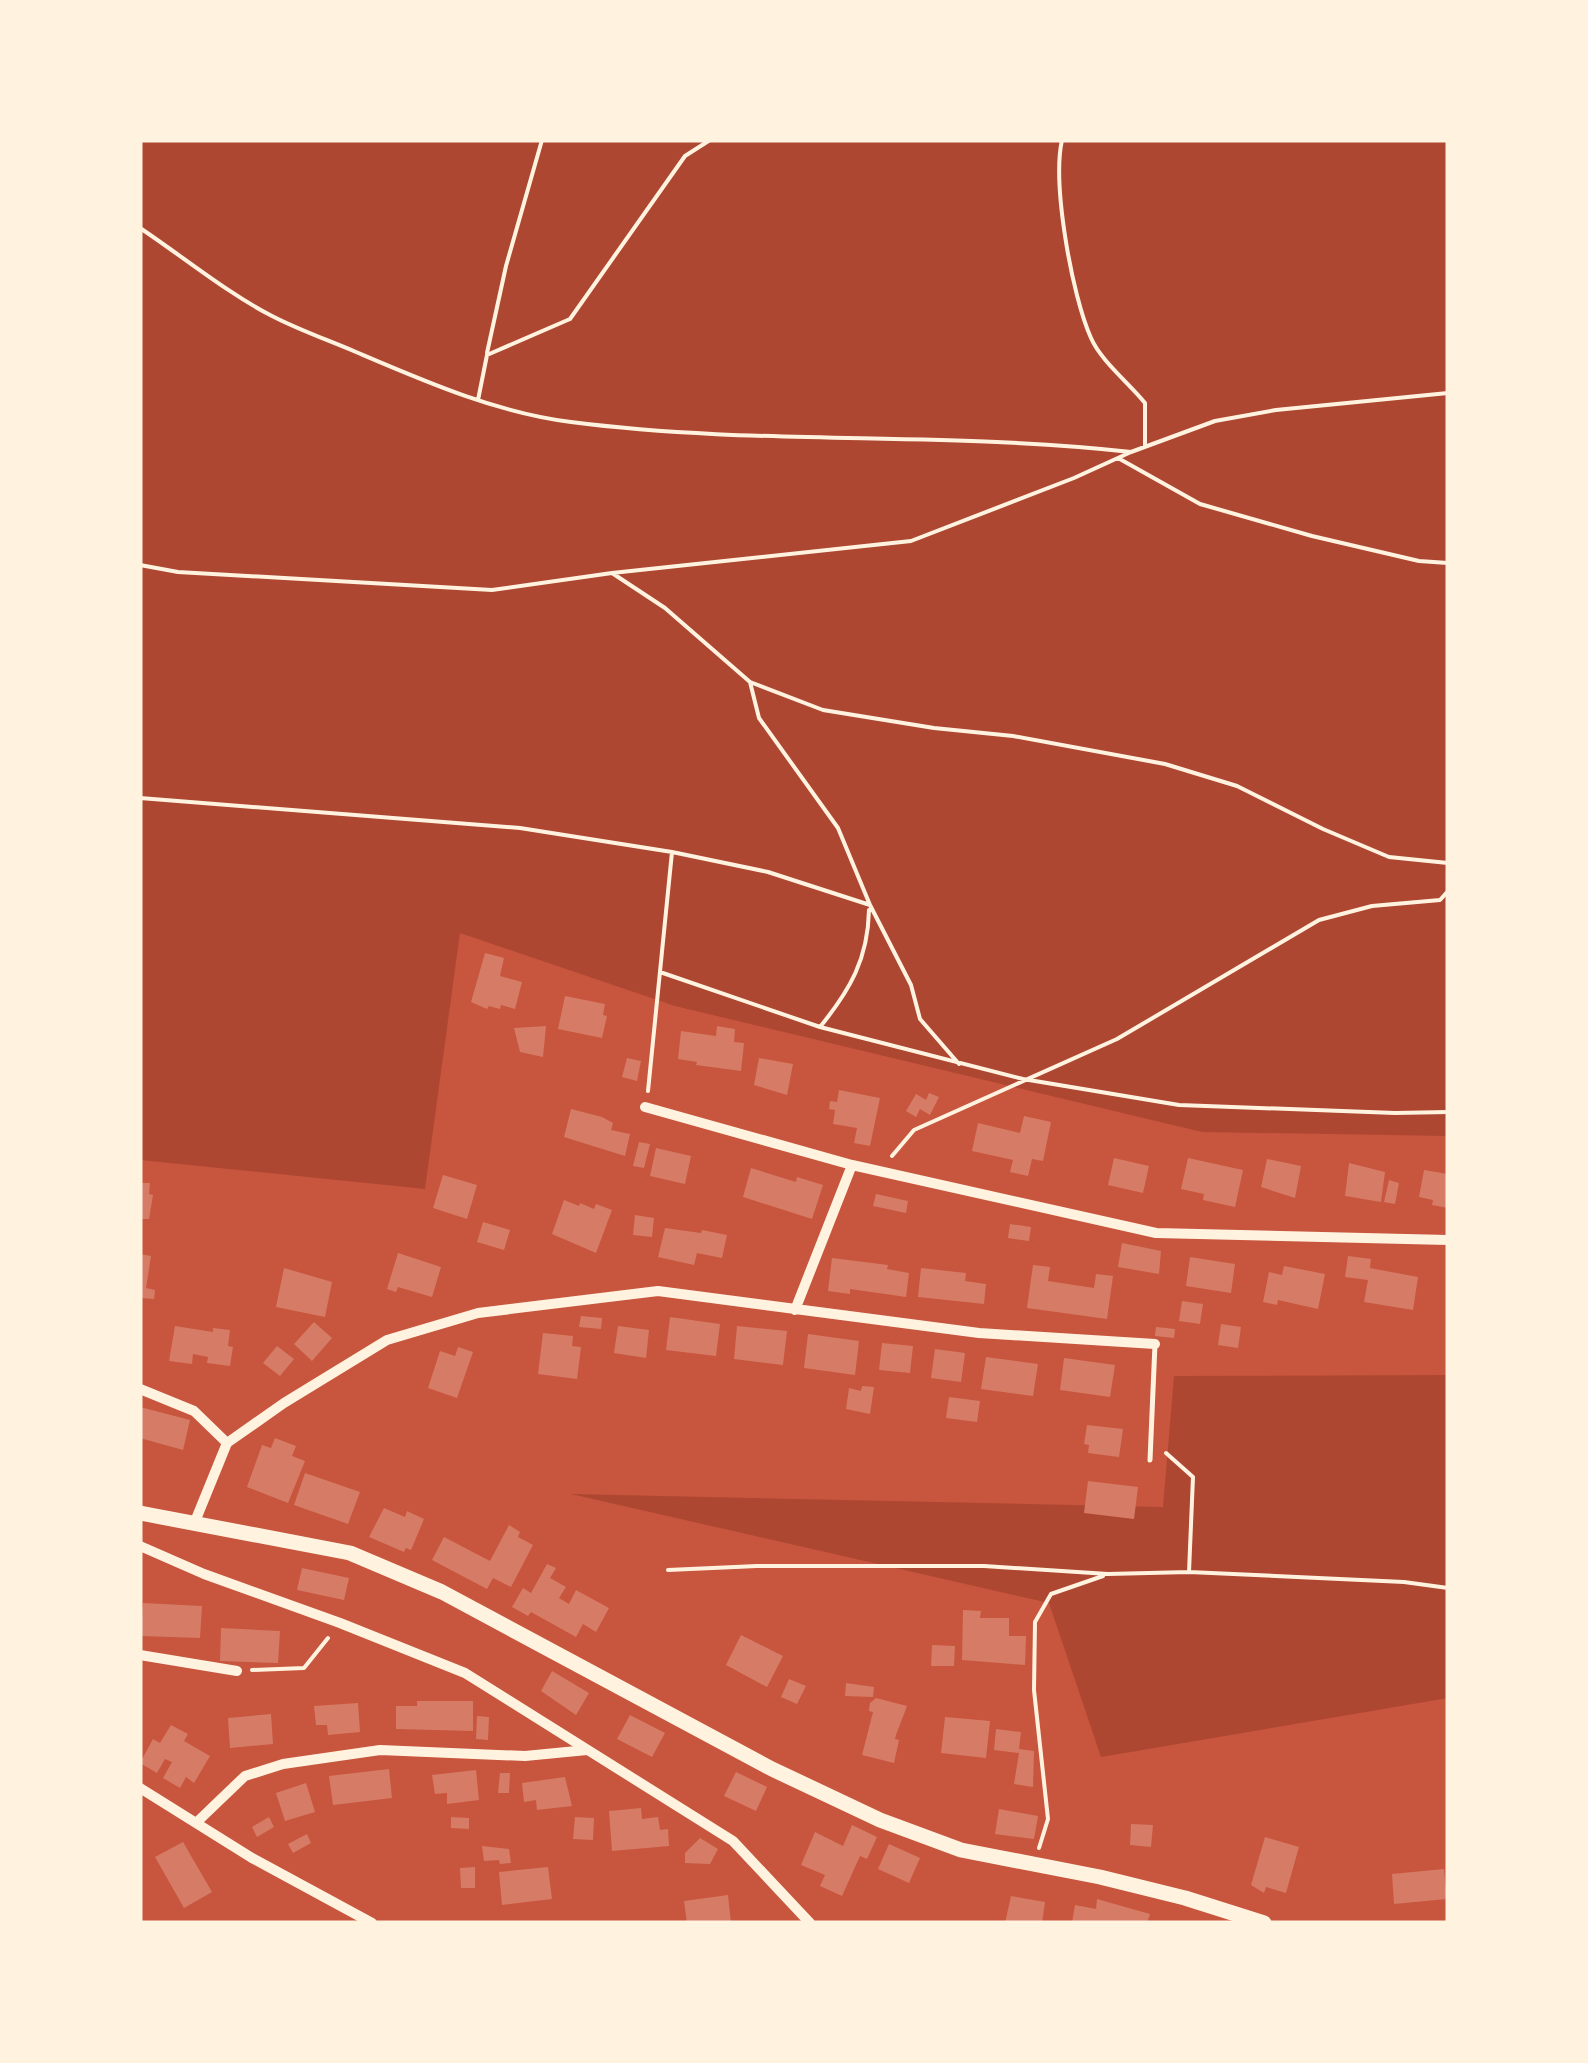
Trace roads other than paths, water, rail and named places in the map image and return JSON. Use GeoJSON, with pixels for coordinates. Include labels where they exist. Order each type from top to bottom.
{"type":"FeatureCollection","features":[{"type":"Feature","properties":{"kind":"main road"},"geometry":{"type":"LineString","coordinates":[[140,1513],[350,1553],[442,1592],[772,1769],[880,1820],[961,1850],[1185,1898],[1264,1923]]}},
{"type":"Feature","properties":{"kind":"street"},"geometry":{"type":"LineString","coordinates":[[645,1107],[880,1172],[1156,1232],[1448,1240]]}},
{"type":"Feature","properties":{"kind":"street"},"geometry":{"type":"LineString","coordinates":[[794,1310],[852,1165]]}},
{"type":"Feature","properties":{"kind":"street"},"geometry":{"type":"LineString","coordinates":[[194,1524],[228,1443],[387,1340],[478,1312],[658,1291],[979,1333],[1156,1344]]}},
{"type":"Feature","properties":{"kind":"street"},"geometry":{"type":"LineString","coordinates":[[140,1389],[194,1411],[228,1443]]}},
{"type":"Feature","properties":{"kind":"street"},"geometry":{"type":"LineString","coordinates":[[140,1546],[466,1673],[733,1841],[810,1923]]}},
{"type":"Feature","properties":{"kind":"street"},"geometry":{"type":"LineString","coordinates":[[140,1655],[237,1671]]}},
{"type":"Feature","properties":{"kind":"street"},"geometry":{"type":"LineString","coordinates":[[196,1822],[245,1776],[283,1764],[380,1750],[525,1756],[588,1750]]}},
{"type":"Feature","properties":{"kind":"street"},"geometry":{"type":"LineString","coordinates":[[140,1788],[252,1858],[372,1923]]}},
{"type":"Feature","properties":{"kind":"lane"},"geometry":{"type":"LineString","coordinates":[[1150,1460],[1156,1344]]}}]}
